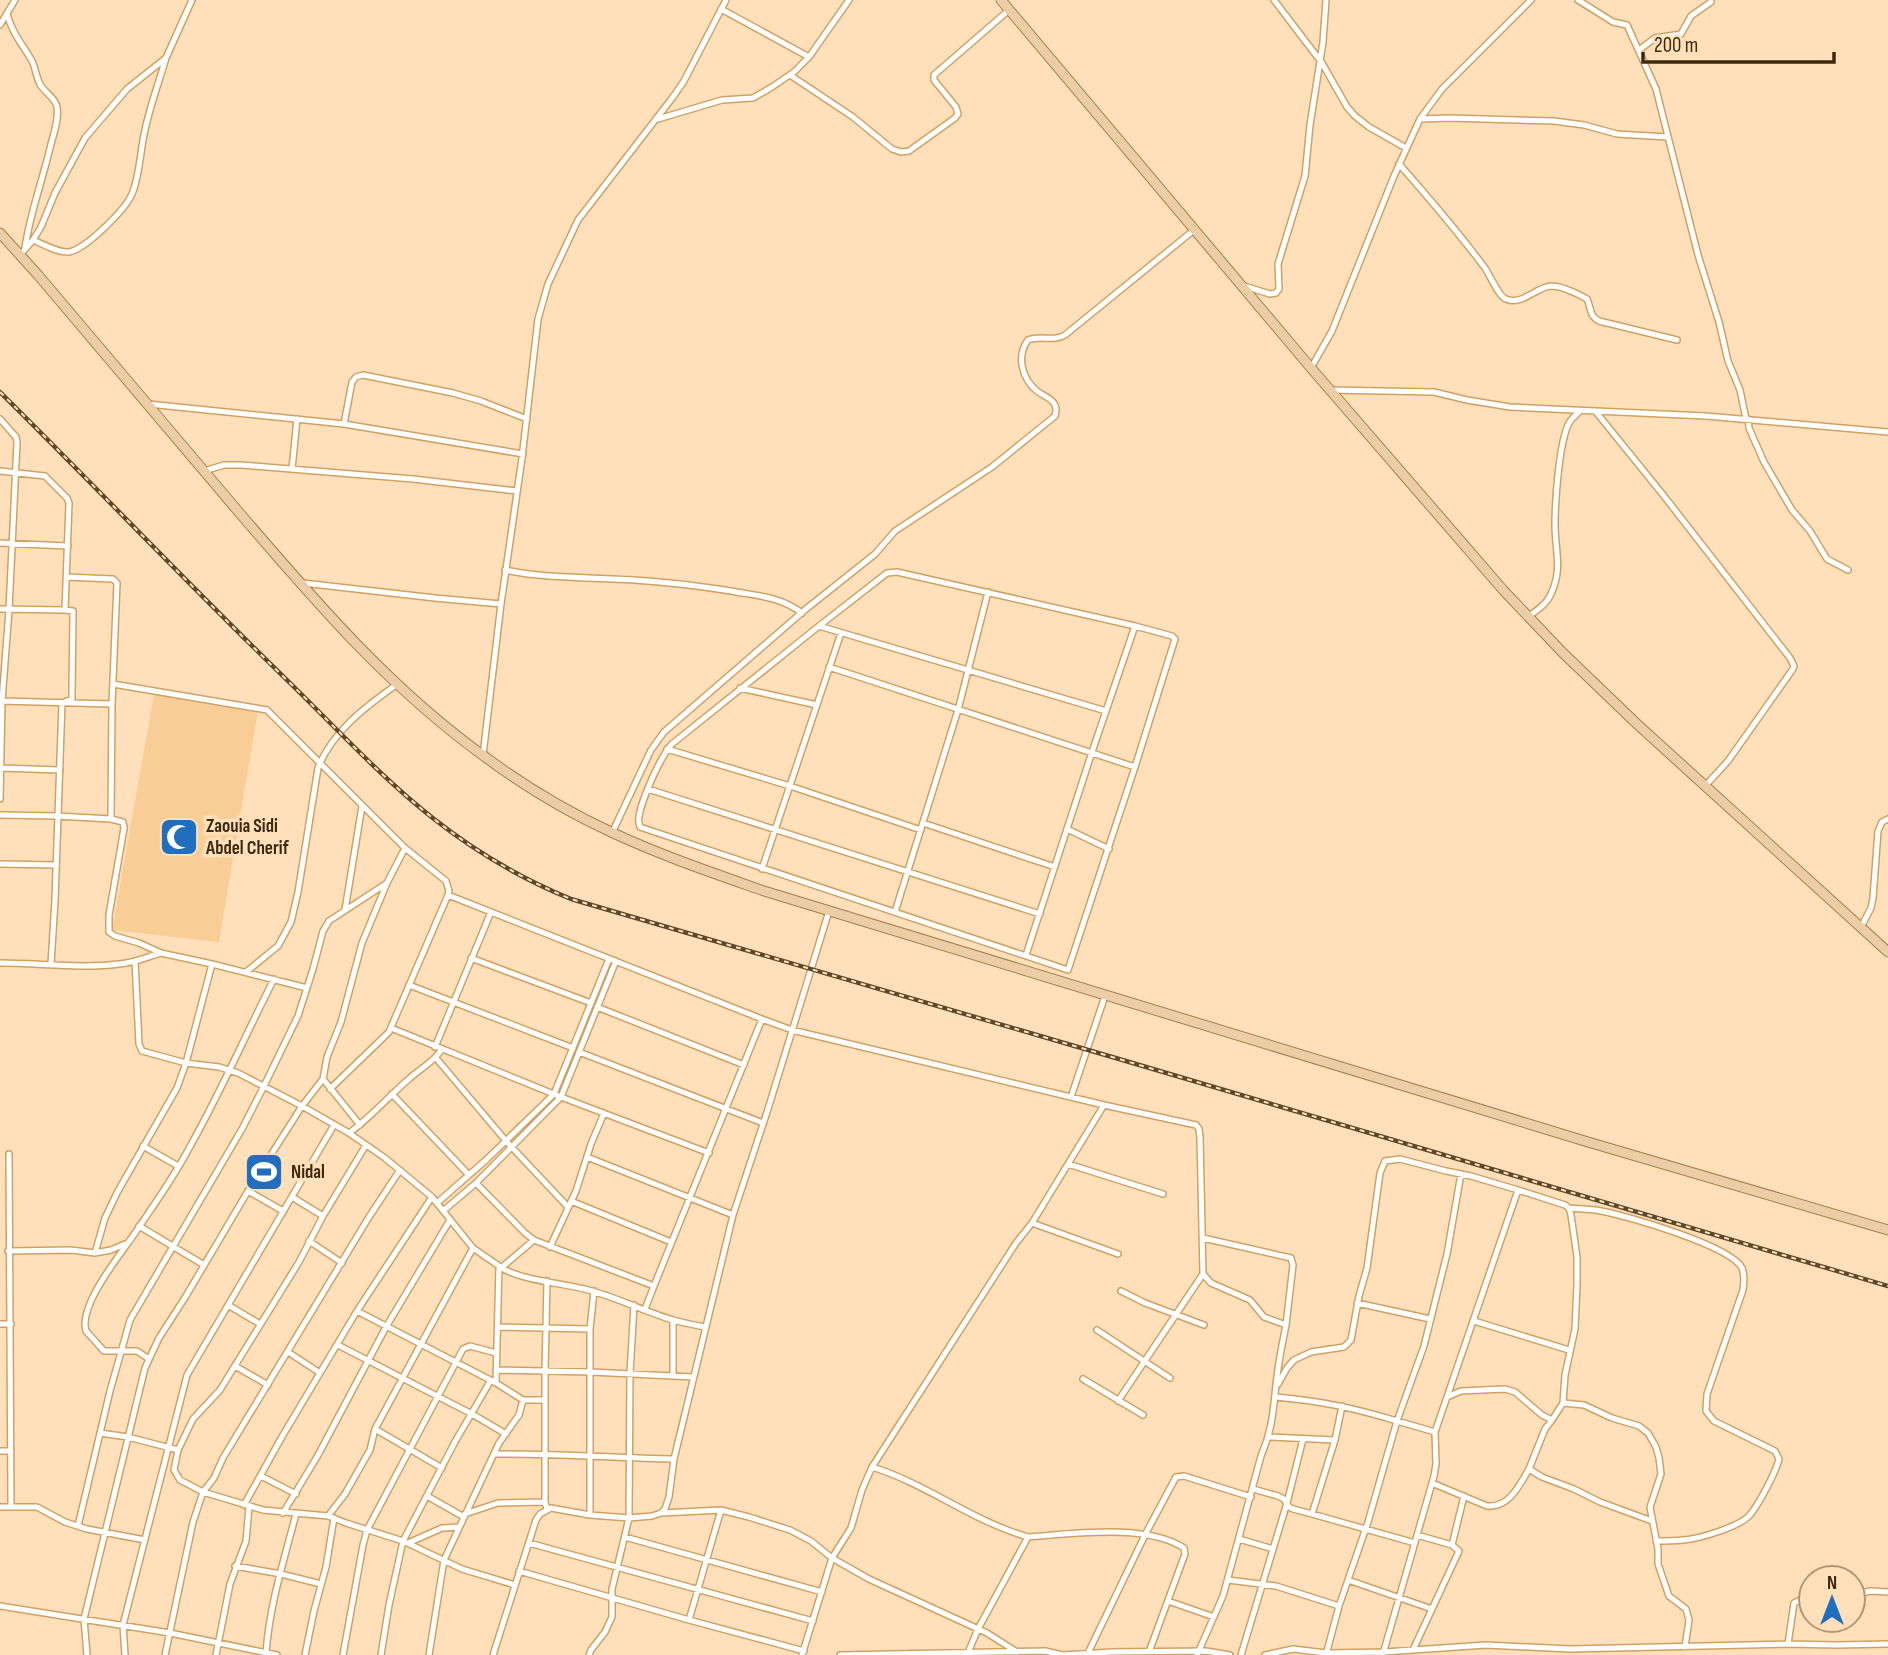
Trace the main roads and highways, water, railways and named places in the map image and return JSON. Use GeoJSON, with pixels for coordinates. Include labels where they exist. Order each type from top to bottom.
{"type":"FeatureCollection","features":[{"type":"Feature","properties":{"kind":"main road"},"geometry":{"type":"LineString","coordinates":[[1001,0],[1311,369],[1528,617],[1637,724],[1888,952]]}},
{"type":"Feature","properties":{"kind":"main road"},"geometry":{"type":"LineString","coordinates":[[0,233],[23,252],[204,471],[366,656],[396,685],[483,756],[584,819],[692,866],[764,891],[1588,1142],[1888,1230]]}},
{"type":"Feature","properties":{"kind":"railway"},"geometry":{"type":"LineString","coordinates":[[0,392],[397,788],[466,843],[535,883],[571,899],[1888,1286]]}},
{"type":"Feature","properties":{"kind":"place","name":"Zaouia Sidi Abdel Cherif"},"geometry":{"type":"Point","coordinates":[179,837]}},
{"type":"Feature","properties":{"kind":"place","name":"Nidal"},"geometry":{"type":"Point","coordinates":[264,1172]}}]}
